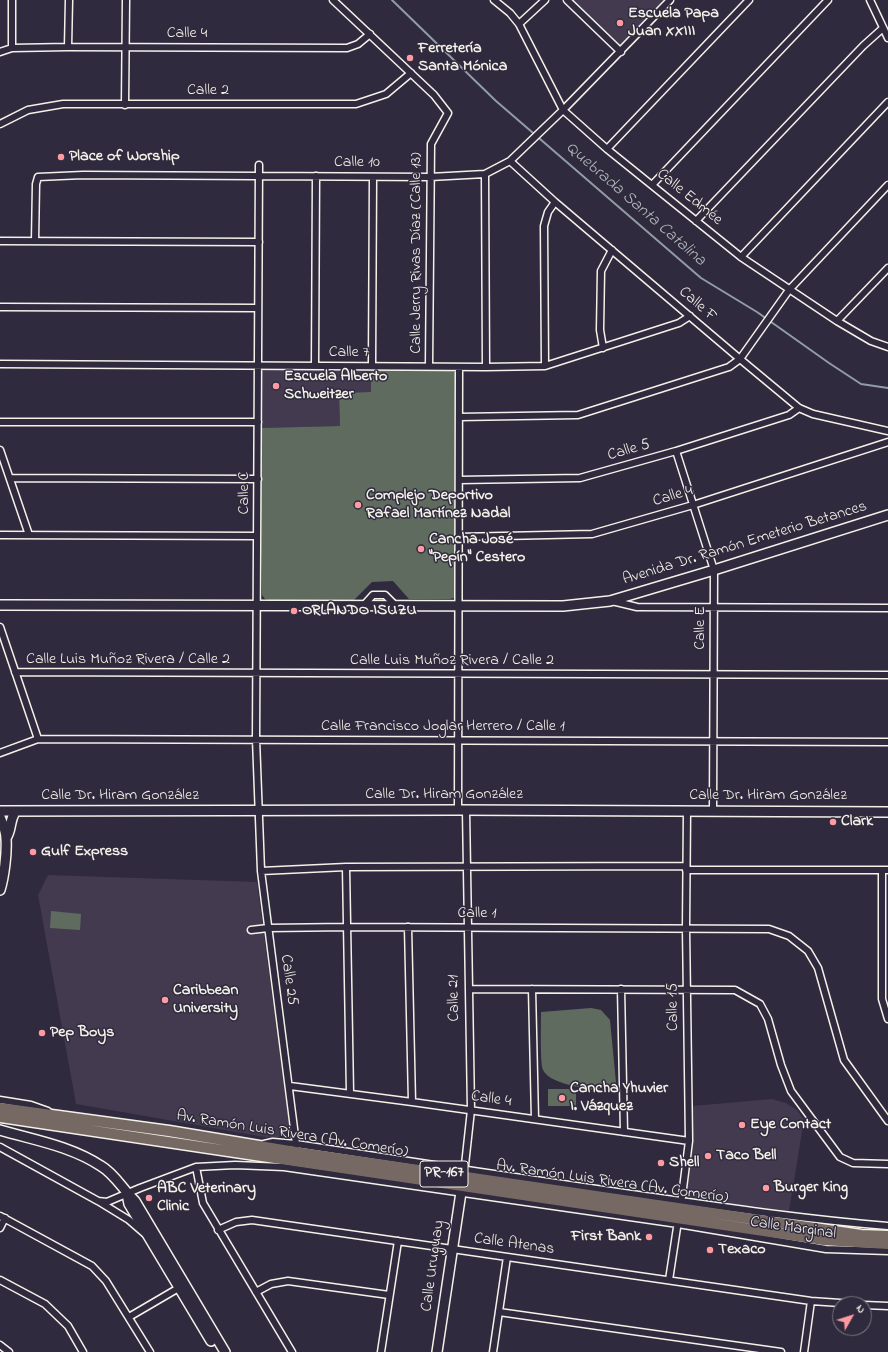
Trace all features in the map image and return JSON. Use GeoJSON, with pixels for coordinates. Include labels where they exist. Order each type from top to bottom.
{"type":"FeatureCollection","features":[{"type":"Feature","properties":{"kind":"main road","name":"Av. Ramón Luis Rivera (Av. Comerío)"},"geometry":{"type":"LineString","coordinates":[[0,1108],[169,1131],[258,1146],[296,1148],[462,1181]]}},
{"type":"Feature","properties":{"kind":"main road","name":"Av. Ramón Luis Rivera (Av. Comerío)"},"geometry":{"type":"LineString","coordinates":[[0,1117],[462,1181],[680,1213],[861,1235],[888,1236]]}},
{"type":"Feature","properties":{"kind":"main road","name":"Av. Ramón Luis Rivera (Av. Comerío)"},"geometry":{"type":"LineString","coordinates":[[680,1213],[824,1240],[888,1244]]}},
{"type":"Feature","properties":{"kind":"street"},"geometry":{"type":"LineString","coordinates":[[12,0],[12,48]]}},
{"type":"Feature","properties":{"kind":"street"},"geometry":{"type":"LineString","coordinates":[[68,0],[68,47]]}},
{"type":"Feature","properties":{"kind":"street"},"geometry":{"type":"LineString","coordinates":[[125,104],[126,0]]}},
{"type":"Feature","properties":{"kind":"street","name":"Calle Jerry Rivas Díaz (Calle 13)"},"geometry":{"type":"LineString","coordinates":[[333,0],[434,95],[448,113],[431,144],[429,366]]}},
{"type":"Feature","properties":{"kind":"street","name":"Calle Edmée"},"geometry":{"type":"LineString","coordinates":[[494,0],[510,13],[519,24],[563,110],[607,149],[741,257],[838,321],[871,341],[888,347]]}},
{"type":"Feature","properties":{"kind":"street"},"geometry":{"type":"LineString","coordinates":[[519,24],[545,0]]}},
{"type":"Feature","properties":{"kind":"street"},"geometry":{"type":"LineString","coordinates":[[567,0],[621,52]]}},
{"type":"Feature","properties":{"kind":"street","name":"Calle 10"},"geometry":{"type":"LineString","coordinates":[[35,241],[36,184],[38,178],[83,175],[430,177],[485,174],[510,161],[621,52],[670,0]]}},
{"type":"Feature","properties":{"kind":"street"},"geometry":{"type":"LineString","coordinates":[[607,149],[749,0]]}},
{"type":"Feature","properties":{"kind":"street"},"geometry":{"type":"LineString","coordinates":[[652,185],[828,0]]}},
{"type":"Feature","properties":{"kind":"street"},"geometry":{"type":"LineString","coordinates":[[870,0],[888,38]]}},
{"type":"Feature","properties":{"kind":"street"},"geometry":{"type":"LineString","coordinates":[[696,221],[863,46],[883,28]]}},
{"type":"Feature","properties":{"kind":"street","name":"Calle 4"},"geometry":{"type":"LineString","coordinates":[[0,52],[12,48],[68,47],[347,48],[358,44],[370,34]]}},
{"type":"Feature","properties":{"kind":"street","name":"Calle 2"},"geometry":{"type":"LineString","coordinates":[[0,124],[28,110],[63,104],[356,104],[386,94],[411,73]]}},
{"type":"Feature","properties":{"kind":"street"},"geometry":{"type":"LineString","coordinates":[[741,257],[888,102]]}},
{"type":"Feature","properties":{"kind":"street","name":"Calle F"},"geometry":{"type":"LineString","coordinates":[[510,161],[555,202],[799,408],[813,414],[888,430]]}},
{"type":"Feature","properties":{"kind":"street","name":"Calle C"},"geometry":{"type":"LineString","coordinates":[[259,166],[258,605],[256,673],[256,739],[259,810]]}},
{"type":"Feature","properties":{"kind":"street"},"geometry":{"type":"LineString","coordinates":[[485,174],[486,367]]}},
{"type":"Feature","properties":{"kind":"street"},"geometry":{"type":"LineString","coordinates":[[315,366],[316,176]]}},
{"type":"Feature","properties":{"kind":"street"},"geometry":{"type":"LineString","coordinates":[[372,366],[373,176]]}},
{"type":"Feature","properties":{"kind":"street"},"geometry":{"type":"LineString","coordinates":[[459,417],[578,415],[729,367],[740,359],[789,290],[888,185]]}},
{"type":"Feature","properties":{"kind":"street"},"geometry":{"type":"LineString","coordinates":[[545,366],[544,226],[548,212],[555,202]]}},
{"type":"Feature","properties":{"kind":"street"},"geometry":{"type":"LineString","coordinates":[[0,241],[259,242]]}},
{"type":"Feature","properties":{"kind":"street"},"geometry":{"type":"LineString","coordinates":[[602,348],[600,330],[601,271],[612,250]]}},
{"type":"Feature","properties":{"kind":"street"},"geometry":{"type":"LineString","coordinates":[[838,321],[888,268]]}},
{"type":"Feature","properties":{"kind":"street"},"geometry":{"type":"LineString","coordinates":[[0,307],[258,308]]}},
{"type":"Feature","properties":{"kind":"street","name":"Calle 7"},"geometry":{"type":"LineString","coordinates":[[0,364],[459,367],[545,366],[679,323],[690,316]]}},
{"type":"Feature","properties":{"kind":"street","name":"Calle 21"},"geometry":{"type":"LineString","coordinates":[[459,367],[458,740],[467,867],[471,1110],[462,1181]]}},
{"type":"Feature","properties":{"kind":"street","name":"Calle 5"},"geometry":{"type":"LineString","coordinates":[[459,480],[580,478],[676,451],[789,415],[799,408]]}},
{"type":"Feature","properties":{"kind":"street"},"geometry":{"type":"LineString","coordinates":[[0,422],[258,422]]}},
{"type":"Feature","properties":{"kind":"street","name":"Calle 4"},"geometry":{"type":"LineString","coordinates":[[458,537],[592,534],[693,505],[888,442]]}},
{"type":"Feature","properties":{"kind":"street"},"geometry":{"type":"LineString","coordinates":[[0,450],[29,535]]}},
{"type":"Feature","properties":{"kind":"street","name":"Calle E"},"geometry":{"type":"LineString","coordinates":[[676,451],[714,570],[713,811]]}},
{"type":"Feature","properties":{"kind":"street"},"geometry":{"type":"LineString","coordinates":[[10,478],[258,479]]}},
{"type":"Feature","properties":{"kind":"street","name":"Avenida Dr. Ramón Emeterio Betances"},"geometry":{"type":"LineString","coordinates":[[0,605],[563,606],[610,601],[888,516]]}},
{"type":"Feature","properties":{"kind":"street"},"geometry":{"type":"LineString","coordinates":[[0,535],[257,536]]}},
{"type":"Feature","properties":{"kind":"street"},"geometry":{"type":"LineString","coordinates":[[610,601],[637,607],[888,608]]}},
{"type":"Feature","properties":{"kind":"street"},"geometry":{"type":"LineString","coordinates":[[0,627],[38,739]]}},
{"type":"Feature","properties":{"kind":"street","name":"Calle Luis Muñoz Rivera / Calle 2"},"geometry":{"type":"LineString","coordinates":[[15,672],[888,675]]}},
{"type":"Feature","properties":{"kind":"street","name":"Calle Francisco Joglar Herrero / Calle 1"},"geometry":{"type":"LineString","coordinates":[[0,753],[38,739],[888,742]]}},
{"type":"Feature","properties":{"kind":"street","name":"Calle 25"},"geometry":{"type":"LineString","coordinates":[[259,810],[261,871],[290,1086],[296,1148]]}},
{"type":"Feature","properties":{"kind":"street","name":"Calle Dr. Hiram González"},"geometry":{"type":"LineString","coordinates":[[0,811],[462,810],[888,812]]}},
{"type":"Feature","properties":{"kind":"street"},"geometry":{"type":"LineString","coordinates":[[6,838],[10,833],[12,817],[16,811]]}},
{"type":"Feature","properties":{"kind":"street","name":"Calle 15"},"geometry":{"type":"LineString","coordinates":[[669,1280],[680,1213],[689,1141],[686,928],[687,811]]}},
{"type":"Feature","properties":{"kind":"street"},"geometry":{"type":"LineString","coordinates":[[0,817],[6,838],[1,884]]}},
{"type":"Feature","properties":{"kind":"street"},"geometry":{"type":"LineString","coordinates":[[346,867],[350,1093]]}},
{"type":"Feature","properties":{"kind":"street"},"geometry":{"type":"LineString","coordinates":[[261,871],[346,867],[885,870],[882,999],[888,1019]]}},
{"type":"Feature","properties":{"kind":"street","name":"Calle 1"},"geometry":{"type":"LineString","coordinates":[[251,930],[268,928],[348,927],[769,929],[789,936],[808,951],[818,968],[844,1060],[888,1121]]}},
{"type":"Feature","properties":{"kind":"street"},"geometry":{"type":"LineString","coordinates":[[408,927],[412,1102]]}},
{"type":"Feature","properties":{"kind":"street"},"geometry":{"type":"LineString","coordinates":[[470,989],[735,990],[760,1004],[768,1019],[780,1065],[792,1091],[840,1157],[853,1162],[888,1164]]}},
{"type":"Feature","properties":{"kind":"street"},"geometry":{"type":"LineString","coordinates":[[532,989],[536,1119]]}},
{"type":"Feature","properties":{"kind":"street"},"geometry":{"type":"LineString","coordinates":[[621,989],[624,1132]]}},
{"type":"Feature","properties":{"kind":"street","name":"Calle 4"},"geometry":{"type":"LineString","coordinates":[[290,1086],[350,1093],[689,1141]]}},
{"type":"Feature","properties":{"kind":"street"},"geometry":{"type":"LineString","coordinates":[[0,1100],[31,1105],[64,1117]]}},
{"type":"Feature","properties":{"kind":"street"},"geometry":{"type":"LineString","coordinates":[[0,1130],[50,1144],[82,1156],[102,1166],[109,1173],[126,1194],[135,1201],[218,1352]]}},
{"type":"Feature","properties":{"kind":"street"},"geometry":{"type":"LineString","coordinates":[[0,1147],[98,1201],[129,1220],[149,1238]]}},
{"type":"Feature","properties":{"kind":"street","name":"Calle Marginal"},"geometry":{"type":"LineString","coordinates":[[98,1201],[107,1202],[196,1167],[236,1165],[284,1167],[462,1181],[680,1213],[831,1221],[888,1226]]}},
{"type":"Feature","properties":{"kind":"street"},"geometry":{"type":"LineString","coordinates":[[196,1167],[203,1203],[292,1352]]}},
{"type":"Feature","properties":{"kind":"street","name":"Calle Uruguay"},"geometry":{"type":"LineString","coordinates":[[437,1352],[462,1181]]}},
{"type":"Feature","properties":{"kind":"street"},"geometry":{"type":"LineString","coordinates":[[126,1194],[129,1204],[149,1238],[225,1352]]}},
{"type":"Feature","properties":{"kind":"street","name":"Calle Marginal"},"geometry":{"type":"LineString","coordinates":[[680,1213],[826,1249],[888,1251]]}},
{"type":"Feature","properties":{"kind":"street"},"geometry":{"type":"LineString","coordinates":[[0,1228],[2,1217],[92,1266],[106,1280],[150,1352]]}},
{"type":"Feature","properties":{"kind":"street","name":"Calle Atenas"},"geometry":{"type":"LineString","coordinates":[[218,1230],[236,1222],[252,1220],[811,1301],[832,1302]]}},
{"type":"Feature","properties":{"kind":"street"},"geometry":{"type":"LineString","coordinates":[[381,1352],[398,1241]]}},
{"type":"Feature","properties":{"kind":"street"},"geometry":{"type":"LineString","coordinates":[[493,1352],[506,1257]]}},
{"type":"Feature","properties":{"kind":"street"},"geometry":{"type":"LineString","coordinates":[[0,1280],[45,1304],[68,1326],[83,1352]]}},
{"type":"Feature","properties":{"kind":"street"},"geometry":{"type":"LineString","coordinates":[[256,1292],[271,1284],[288,1281],[390,1295]]}},
{"type":"Feature","properties":{"kind":"street"},"geometry":{"type":"LineString","coordinates":[[129,1317],[182,1286]]}},
{"type":"Feature","properties":{"kind":"street"},"geometry":{"type":"LineString","coordinates":[[804,1352],[811,1301]]}},
{"type":"Feature","properties":{"kind":"street"},"geometry":{"type":"LineString","coordinates":[[872,1305],[888,1306]]}},
{"type":"Feature","properties":{"kind":"street"},"geometry":{"type":"LineString","coordinates":[[499,1312],[781,1352]]}},
{"type":"Feature","properties":{"kind":"street"},"geometry":{"type":"LineString","coordinates":[[0,1345],[9,1352]]}},
{"type":"Feature","properties":{"kind":"shaded area","name":"Escuela Papa Juan XXIII"},"geometry":{"type":"Polygon","coordinates":[[[572,0],[666,0],[621,47],[572,0]]]}},
{"type":"Feature","properties":{"kind":"shaded area"},"geometry":{"type":"Polygon","coordinates":[[[266,367],[371,370],[371,392],[339,393],[340,426],[260,428],[262,369],[266,367]]]}},
{"type":"Feature","properties":{"kind":"shaded area","name":"Caribbean University"},"geometry":{"type":"Polygon","coordinates":[[[48,875],[257,882],[290,1131],[276,1139],[76,1104],[38,895],[48,875]]]}},
{"type":"Feature","properties":{"kind":"shaded area"},"geometry":{"type":"Polygon","coordinates":[[[772,1099],[786,1103],[797,1110],[804,1120],[789,1211],[686,1198],[692,1146],[692,1106],[772,1099]]]}},
{"type":"Feature","properties":{"kind":"green space","name":"Complejo Deportivo Rafael Martínez Nadal"},"geometry":{"type":"Polygon","coordinates":[[[371,370],[454,371],[456,595],[454,598],[450,599],[409,599],[393,581],[372,582],[353,601],[265,599],[262,595],[260,428],[340,426],[339,393],[371,392],[371,370]]]}},
{"type":"Feature","properties":{"kind":"green space"},"geometry":{"type":"Polygon","coordinates":[[[51,911],[81,914],[80,930],[50,928],[51,911]]]}},
{"type":"Feature","properties":{"kind":"green space"},"geometry":{"type":"Polygon","coordinates":[[[591,1008],[601,1010],[610,1020],[617,1093],[565,1084],[547,1076],[543,1070],[541,1052],[541,1012],[591,1008]]]}},
{"type":"Feature","properties":{"kind":"green space","name":"Cancha Yhuvier I. Vázquez"},"geometry":{"type":"Polygon","coordinates":[[[548,1089],[576,1090],[576,1106],[548,1106],[548,1089]]]}},
{"type":"Feature","properties":{"kind":"waterway","name":"Quebrada Santa Catalina"},"geometry":{"type":"LineString","coordinates":[[392,0],[496,101],[701,278],[757,312],[861,384],[888,388]]}},
{"type":"Feature","properties":{"kind":"place","name":"Escuela Papa Juan XXIII"},"geometry":{"type":"Point","coordinates":[620,23]}},
{"type":"Feature","properties":{"kind":"place","name":"Ferretería Santa Mónica"},"geometry":{"type":"Point","coordinates":[410,58]}},
{"type":"Feature","properties":{"kind":"place","name":"Place of Worship"},"geometry":{"type":"Point","coordinates":[61,157]}},
{"type":"Feature","properties":{"kind":"place","name":"Escuela Alberto Schweitzer"},"geometry":{"type":"Point","coordinates":[276,386]}},
{"type":"Feature","properties":{"kind":"place","name":"Complejo Deportivo Rafael Martínez Nadal"},"geometry":{"type":"Point","coordinates":[358,505]}},
{"type":"Feature","properties":{"kind":"place","name":"Cancha José \"Pepín\" Cestero"},"geometry":{"type":"Point","coordinates":[421,549]}},
{"type":"Feature","properties":{"kind":"place","name":"ORLANDO ISUZU"},"geometry":{"type":"Point","coordinates":[294,611]}},
{"type":"Feature","properties":{"kind":"place","name":"Clark"},"geometry":{"type":"Point","coordinates":[833,822]}},
{"type":"Feature","properties":{"kind":"place","name":"Gulf Express"},"geometry":{"type":"Point","coordinates":[33,852]}},
{"type":"Feature","properties":{"kind":"place","name":"Caribbean University"},"geometry":{"type":"Point","coordinates":[165,1000]}},
{"type":"Feature","properties":{"kind":"place","name":"Pep Boys"},"geometry":{"type":"Point","coordinates":[42,1033]}},
{"type":"Feature","properties":{"kind":"place","name":"Cancha Yhuvier I. Vázquez"},"geometry":{"type":"Point","coordinates":[562,1098]}},
{"type":"Feature","properties":{"kind":"place","name":"Eye Contact"},"geometry":{"type":"Point","coordinates":[742,1125]}},
{"type":"Feature","properties":{"kind":"place","name":"Taco Bell"},"geometry":{"type":"Point","coordinates":[708,1156]}},
{"type":"Feature","properties":{"kind":"place","name":"Shell"},"geometry":{"type":"Point","coordinates":[661,1163]}},
{"type":"Feature","properties":{"kind":"place","name":"Burger King"},"geometry":{"type":"Point","coordinates":[766,1188]}},
{"type":"Feature","properties":{"kind":"place","name":"ABC Veterinary Clinic"},"geometry":{"type":"Point","coordinates":[149,1198]}},
{"type":"Feature","properties":{"kind":"place","name":"First Bank"},"geometry":{"type":"Point","coordinates":[649,1237]}},
{"type":"Feature","properties":{"kind":"place","name":"Texaco"},"geometry":{"type":"Point","coordinates":[710,1250]}}]}
